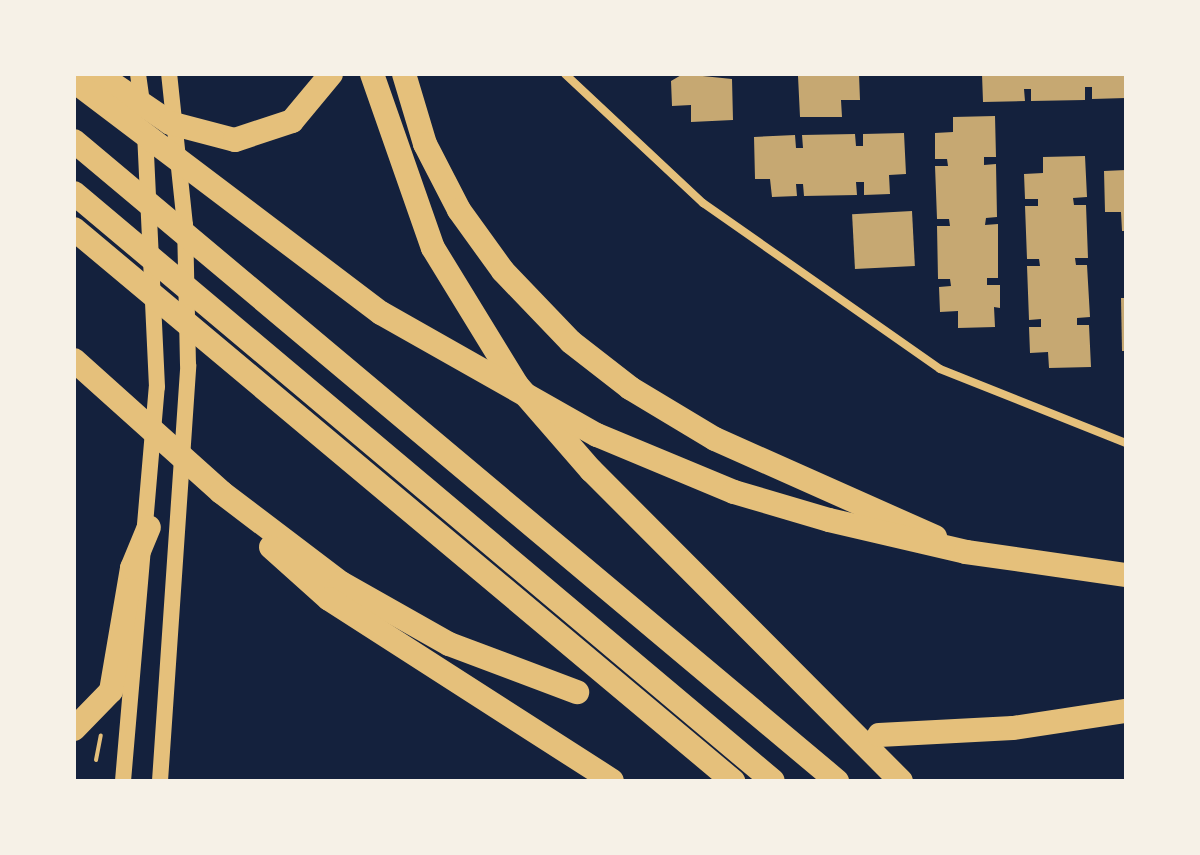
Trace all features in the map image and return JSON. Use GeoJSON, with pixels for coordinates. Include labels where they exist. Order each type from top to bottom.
{"type":"FeatureCollection","features":[{"type":"Feature","properties":{"kind":"highway"},"geometry":{"type":"LineString","coordinates":[[98,74],[170,123],[235,140],[292,121],[331,74]]}},
{"type":"Feature","properties":{"kind":"highway"},"geometry":{"type":"LineString","coordinates":[[372,74],[403,178],[440,263],[535,408],[654,533],[901,781]]}},
{"type":"Feature","properties":{"kind":"highway"},"geometry":{"type":"LineString","coordinates":[[404,74],[425,144],[466,220],[519,290],[590,358],[726,445],[966,552]]}},
{"type":"Feature","properties":{"kind":"highway"},"geometry":{"type":"LineString","coordinates":[[74,81],[339,284],[507,390],[734,492],[966,552],[1126,575]]}},
{"type":"Feature","properties":{"kind":"highway"},"geometry":{"type":"LineString","coordinates":[[74,141],[837,781]]}},
{"type":"Feature","properties":{"kind":"highway"},"geometry":{"type":"LineString","coordinates":[[74,193],[773,781]]}},
{"type":"Feature","properties":{"kind":"highway"},"geometry":{"type":"LineString","coordinates":[[74,229],[733,781]]}},
{"type":"Feature","properties":{"kind":"highway"},"geometry":{"type":"LineString","coordinates":[[74,360],[221,492],[329,599],[612,781]]}},
{"type":"Feature","properties":{"kind":"highway"},"geometry":{"type":"LineString","coordinates":[[74,385],[180,457]]}},
{"type":"Feature","properties":{"kind":"highway"},"geometry":{"type":"LineString","coordinates":[[221,492],[384,609],[473,655],[577,692]]}},
{"type":"Feature","properties":{"kind":"highway"},"geometry":{"type":"LineString","coordinates":[[74,729],[111,691],[132,568],[149,527]]}},
{"type":"Feature","properties":{"kind":"highway"},"geometry":{"type":"LineString","coordinates":[[879,735],[1013,728],[1126,711]]}},
{"type":"Feature","properties":{"kind":"main road"},"geometry":{"type":"LineString","coordinates":[[123,781],[149,527],[156,291],[138,74]]}},
{"type":"Feature","properties":{"kind":"main road"},"geometry":{"type":"LineString","coordinates":[[160,781],[178,552],[189,319],[169,74]]}},
{"type":"Feature","properties":{"kind":"street"},"geometry":{"type":"LineString","coordinates":[[565,74],[703,203],[940,369],[1126,443]]}},
{"type":"Feature","properties":{"kind":"building"},"geometry":{"type":"Polygon","coordinates":[[[683,74],[732,79],[733,120],[691,122],[691,105],[672,106],[671,81],[683,74]]]}},
{"type":"Feature","properties":{"kind":"building"},"geometry":{"type":"Polygon","coordinates":[[[859,74],[860,100],[841,100],[842,117],[800,117],[798,76],[859,74]]]}},
{"type":"Feature","properties":{"kind":"building"},"geometry":{"type":"Polygon","coordinates":[[[982,74],[1126,74],[1126,98],[1092,99],[1092,87],[1085,87],[1085,100],[1031,101],[1031,89],[1024,89],[1025,101],[983,102],[982,74]]]}},
{"type":"Feature","properties":{"kind":"building"},"geometry":{"type":"Polygon","coordinates":[[[995,116],[996,157],[984,157],[984,165],[996,164],[997,217],[986,218],[985,225],[998,224],[998,278],[987,278],[987,285],[1000,285],[1000,308],[994,307],[995,327],[958,328],[958,311],[940,312],[939,287],[951,286],[950,279],[938,279],[937,226],[950,226],[949,219],[937,219],[935,166],[948,166],[947,159],[935,159],[935,133],[953,132],[953,117],[995,116]]]}},
{"type":"Feature","properties":{"kind":"building"},"geometry":{"type":"Polygon","coordinates":[[[904,133],[906,174],[889,175],[890,194],[864,195],[864,182],[856,182],[857,195],[804,196],[803,184],[796,184],[797,196],[772,197],[770,179],[755,179],[754,137],[795,135],[796,148],[803,148],[802,135],[855,134],[856,146],[863,146],[863,134],[904,133]]]}},
{"type":"Feature","properties":{"kind":"building"},"geometry":{"type":"Polygon","coordinates":[[[1085,156],[1087,197],[1073,198],[1074,205],[1086,205],[1088,258],[1075,258],[1076,265],[1087,265],[1090,317],[1077,318],[1077,325],[1089,325],[1091,367],[1049,368],[1048,352],[1030,353],[1029,327],[1041,327],[1041,319],[1029,320],[1027,266],[1040,266],[1039,259],[1027,259],[1025,206],[1038,206],[1038,199],[1025,199],[1024,174],[1043,173],[1043,157],[1085,156]]]}},
{"type":"Feature","properties":{"kind":"building"},"geometry":{"type":"Polygon","coordinates":[[[1126,170],[1126,231],[1122,231],[1121,212],[1105,212],[1104,171],[1126,170]]]}},
{"type":"Feature","properties":{"kind":"building"},"geometry":{"type":"Polygon","coordinates":[[[912,211],[915,266],[855,269],[852,214],[912,211]]]}},
{"type":"Feature","properties":{"kind":"building"},"geometry":{"type":"Polygon","coordinates":[[[1121,298],[1126,298],[1126,351],[1122,351],[1121,298]]]}}]}
